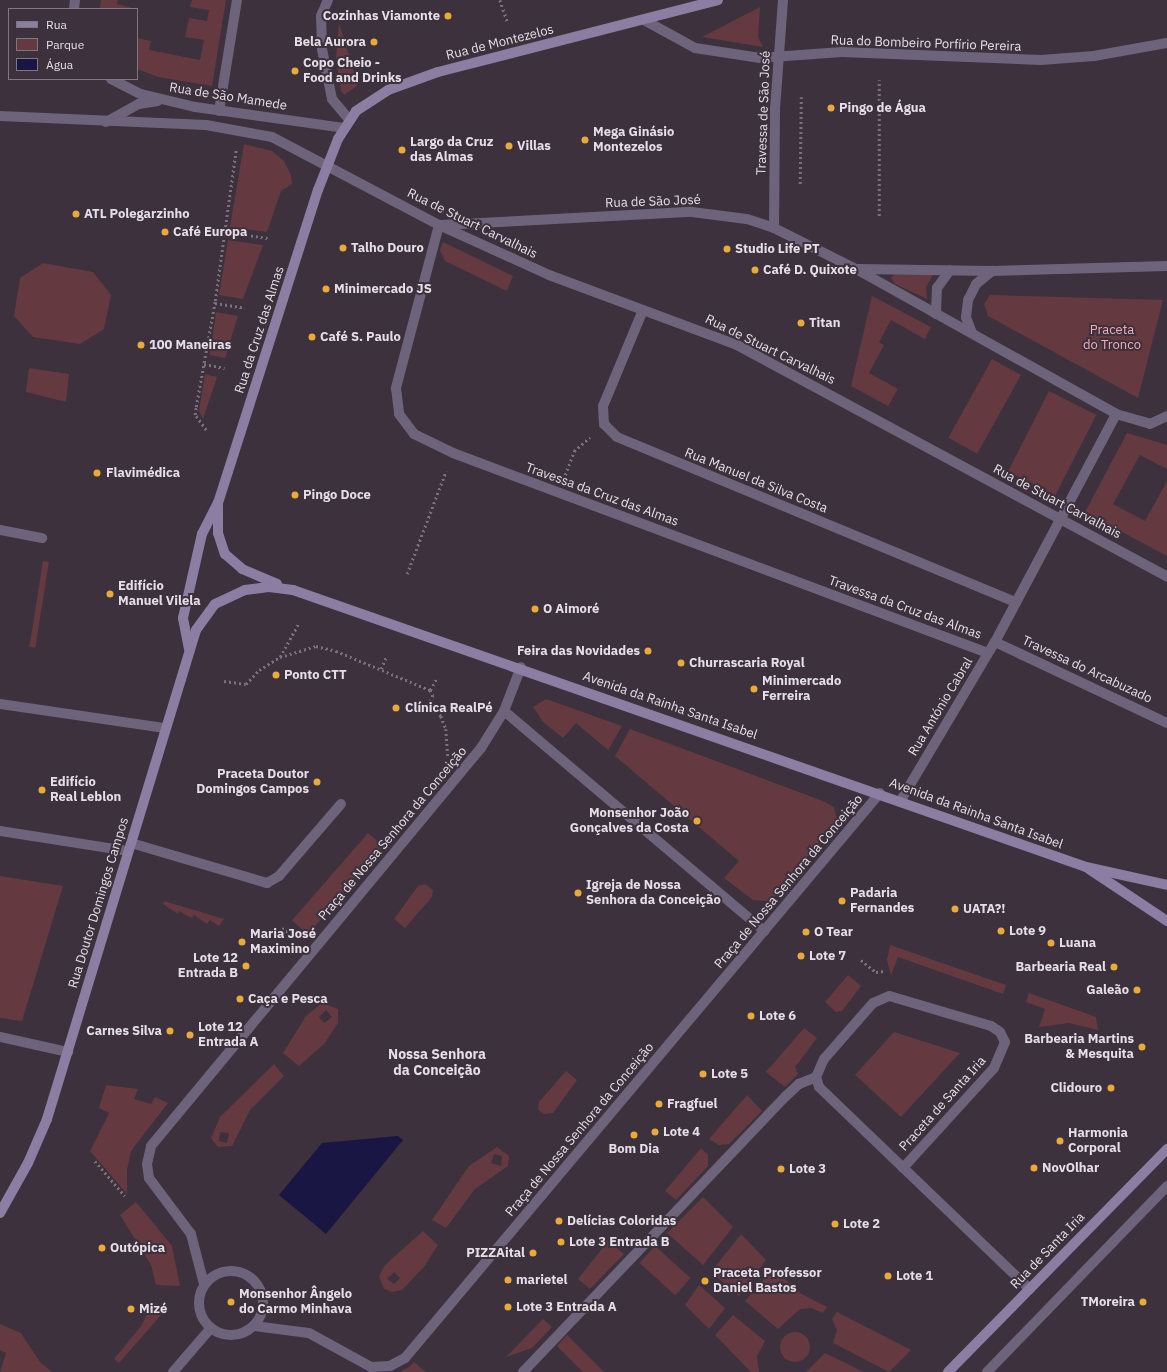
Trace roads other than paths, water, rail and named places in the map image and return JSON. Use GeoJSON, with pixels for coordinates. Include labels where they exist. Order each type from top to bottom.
{"type":"FeatureCollection","features":[{"type":"Feature","properties":{"kind":"main road","name":"Rua de Montezelos"},"geometry":{"type":"LineString","coordinates":[[327,166],[347,124],[375,96],[419,79],[718,0]]}},
{"type":"Feature","properties":{"kind":"main road","name":"Rua da Cruz das Almas"},"geometry":{"type":"LineString","coordinates":[[218,503],[327,166]]}},
{"type":"Feature","properties":{"kind":"main road"},"geometry":{"type":"LineString","coordinates":[[218,503],[220,544],[232,563],[292,590]]}},
{"type":"Feature","properties":{"kind":"main road","name":"Rua Doutor Domingos Campos"},"geometry":{"type":"LineString","coordinates":[[0,1213],[38,1140],[68,1052],[189,649],[183,618],[202,534],[218,503]]}},
{"type":"Feature","properties":{"kind":"main road","name":"Avenida da Rainha Santa Isabel"},"geometry":{"type":"LineString","coordinates":[[189,649],[202,620],[220,602],[258,587],[292,590],[521,667],[901,800],[1086,867],[1167,885]]}},
{"type":"Feature","properties":{"kind":"main road"},"geometry":{"type":"LineString","coordinates":[[1086,867],[1167,921]]}},
{"type":"Feature","properties":{"kind":"main road","name":"Rua de Santa Iria"},"geometry":{"type":"LineString","coordinates":[[948,1372],[1167,1149]]}},
{"type":"Feature","properties":{"kind":"street"},"geometry":{"type":"LineString","coordinates":[[219,111],[237,0]]}},
{"type":"Feature","properties":{"kind":"street"},"geometry":{"type":"LineString","coordinates":[[328,0],[321,16],[322,49],[332,99],[347,124]]}},
{"type":"Feature","properties":{"kind":"street","name":"Travessa de São José"},"geometry":{"type":"LineString","coordinates":[[774,228],[778,57],[783,0]]}},
{"type":"Feature","properties":{"kind":"street","name":"Rua do Bombeiro Porfírio Pereira"},"geometry":{"type":"LineString","coordinates":[[644,20],[695,48],[737,56],[778,57],[842,52],[1041,60],[1094,56],[1167,43]]}},
{"type":"Feature","properties":{"kind":"street","name":"Rua de São Mamede"},"geometry":{"type":"LineString","coordinates":[[113,80],[129,90],[166,101],[219,111],[347,124]]}},
{"type":"Feature","properties":{"kind":"street"},"geometry":{"type":"LineString","coordinates":[[106,122],[139,104],[166,101]]}},
{"type":"Feature","properties":{"kind":"street","name":"Rua de Stuart Carvalhais"},"geometry":{"type":"LineString","coordinates":[[0,116],[250,130],[272,137],[439,225],[579,288],[737,345],[1167,576]]}},
{"type":"Feature","properties":{"kind":"street","name":"Rua de São José"},"geometry":{"type":"LineString","coordinates":[[439,225],[692,212],[722,214],[774,228],[856,269]]}},
{"type":"Feature","properties":{"kind":"street","name":"Travessa da Cruz das Almas"},"geometry":{"type":"LineString","coordinates":[[439,225],[398,374],[398,414],[414,434],[426,441],[558,492],[988,653]]}},
{"type":"Feature","properties":{"kind":"street"},"geometry":{"type":"LineString","coordinates":[[856,269],[992,271],[1167,266]]}},
{"type":"Feature","properties":{"kind":"street"},"geometry":{"type":"LineString","coordinates":[[856,269],[1116,414],[1150,424],[1167,416]]}},
{"type":"Feature","properties":{"kind":"street"},"geometry":{"type":"LineString","coordinates":[[936,314],[937,288],[950,270]]}},
{"type":"Feature","properties":{"kind":"street"},"geometry":{"type":"LineString","coordinates":[[972,334],[966,317],[968,300],[976,284],[992,271]]}},
{"type":"Feature","properties":{"kind":"street","name":"Rua Manuel da Silva Costa"},"geometry":{"type":"LineString","coordinates":[[643,310],[603,406],[604,424],[613,434],[1016,602]]}},
{"type":"Feature","properties":{"kind":"street"},"geometry":{"type":"LineString","coordinates":[[1061,520],[1116,414]]}},
{"type":"Feature","properties":{"kind":"street","name":"Rua António Cabral"},"geometry":{"type":"LineString","coordinates":[[901,800],[995,642],[1061,520]]}},
{"type":"Feature","properties":{"kind":"street"},"geometry":{"type":"LineString","coordinates":[[0,530],[42,538]]}},
{"type":"Feature","properties":{"kind":"street","name":"Travessa do Arcabuzado"},"geometry":{"type":"LineString","coordinates":[[995,642],[1167,723]]}},
{"type":"Feature","properties":{"kind":"street","name":"Praça de Nossa Senhora da Conceição"},"geometry":{"type":"LineString","coordinates":[[204,1284],[189,1230],[150,1178],[147,1164],[151,1146],[481,748],[504,711],[521,667]]}},
{"type":"Feature","properties":{"kind":"street"},"geometry":{"type":"LineString","coordinates":[[0,704],[165,728]]}},
{"type":"Feature","properties":{"kind":"street"},"geometry":{"type":"LineString","coordinates":[[504,711],[764,931]]}},
{"type":"Feature","properties":{"kind":"street","name":"Praça de Nossa Senhora da Conceição"},"geometry":{"type":"LineString","coordinates":[[254,1326],[309,1333],[371,1367],[390,1366],[401,1361],[880,793]]}},
{"type":"Feature","properties":{"kind":"street"},"geometry":{"type":"LineString","coordinates":[[0,831],[130,847],[267,883],[279,876],[341,804]]}},
{"type":"Feature","properties":{"kind":"street","name":"Praceta de Santa Iria"},"geometry":{"type":"LineString","coordinates":[[903,1168],[998,1062],[1005,1042],[1000,1032],[905,998],[889,996],[868,1008],[824,1059],[816,1077],[823,1093],[1030,1289]]}},
{"type":"Feature","properties":{"kind":"street"},"geometry":{"type":"LineString","coordinates":[[0,1037],[68,1052]]}},
{"type":"Feature","properties":{"kind":"street"},"geometry":{"type":"LineString","coordinates":[[523,1372],[537,1353],[786,1096],[798,1084],[816,1077]]}},
{"type":"Feature","properties":{"kind":"street"},"geometry":{"type":"LineString","coordinates":[[987,1372],[1167,1186]]}},
{"type":"Feature","properties":{"kind":"street"},"geometry":{"type":"LineString","coordinates":[[226,1270],[247,1274],[260,1289],[263,1299],[260,1317],[254,1326],[228,1335],[210,1328],[199,1310],[204,1284],[226,1270]]}},
{"type":"Feature","properties":{"kind":"street"},"geometry":{"type":"LineString","coordinates":[[173,1372],[210,1328]]}},
{"type":"Feature","properties":{"kind":"water"},"geometry":{"type":"Polygon","coordinates":[[[398,1136],[403,1140],[326,1234],[279,1195],[322,1143],[398,1136]]]}},
{"type":"Feature","properties":{"kind":"place","name":"Cozinhas Viamonte"},"geometry":{"type":"Point","coordinates":[448,16]}},
{"type":"Feature","properties":{"kind":"place","name":"Bela Aurora"},"geometry":{"type":"Point","coordinates":[374,42]}},
{"type":"Feature","properties":{"kind":"place","name":"Copo Cheio - Food and Drinks"},"geometry":{"type":"Point","coordinates":[295,71]}},
{"type":"Feature","properties":{"kind":"place","name":"Pingo de Água"},"geometry":{"type":"Point","coordinates":[831,108]}},
{"type":"Feature","properties":{"kind":"place","name":"Mega Ginásio Montezelos"},"geometry":{"type":"Point","coordinates":[585,140]}},
{"type":"Feature","properties":{"kind":"place","name":"Villas"},"geometry":{"type":"Point","coordinates":[509,146]}},
{"type":"Feature","properties":{"kind":"place","name":"Largo da Cruz das Almas"},"geometry":{"type":"Point","coordinates":[402,150]}},
{"type":"Feature","properties":{"kind":"place","name":"ATL Polegarzinho"},"geometry":{"type":"Point","coordinates":[76,214]}},
{"type":"Feature","properties":{"kind":"place","name":"Café Europa"},"geometry":{"type":"Point","coordinates":[165,232]}},
{"type":"Feature","properties":{"kind":"place","name":"Talho Douro"},"geometry":{"type":"Point","coordinates":[343,248]}},
{"type":"Feature","properties":{"kind":"place","name":"Studio Life PT"},"geometry":{"type":"Point","coordinates":[727,249]}},
{"type":"Feature","properties":{"kind":"place","name":"Café D. Quixote"},"geometry":{"type":"Point","coordinates":[755,270]}},
{"type":"Feature","properties":{"kind":"place","name":"Minimercado JS"},"geometry":{"type":"Point","coordinates":[326,289]}},
{"type":"Feature","properties":{"kind":"place","name":"Titan"},"geometry":{"type":"Point","coordinates":[801,323]}},
{"type":"Feature","properties":{"kind":"place","name":"Café S. Paulo"},"geometry":{"type":"Point","coordinates":[312,337]}},
{"type":"Feature","properties":{"kind":"place","name":"100 Maneiras"},"geometry":{"type":"Point","coordinates":[141,345]}},
{"type":"Feature","properties":{"kind":"place","name":"Flavimédica"},"geometry":{"type":"Point","coordinates":[97,473]}},
{"type":"Feature","properties":{"kind":"place","name":"Pingo Doce"},"geometry":{"type":"Point","coordinates":[295,495]}},
{"type":"Feature","properties":{"kind":"place","name":"Edifício Manuel Vilela"},"geometry":{"type":"Point","coordinates":[110,594]}},
{"type":"Feature","properties":{"kind":"place","name":"O Aimoré"},"geometry":{"type":"Point","coordinates":[535,609]}},
{"type":"Feature","properties":{"kind":"place","name":"Feira das Novidades"},"geometry":{"type":"Point","coordinates":[648,651]}},
{"type":"Feature","properties":{"kind":"place","name":"Churrascaria Royal"},"geometry":{"type":"Point","coordinates":[681,663]}},
{"type":"Feature","properties":{"kind":"place","name":"Ponto CTT"},"geometry":{"type":"Point","coordinates":[276,675]}},
{"type":"Feature","properties":{"kind":"place","name":"Minimercado Ferreira"},"geometry":{"type":"Point","coordinates":[754,689]}},
{"type":"Feature","properties":{"kind":"place","name":"Clínica RealPé"},"geometry":{"type":"Point","coordinates":[396,708]}},
{"type":"Feature","properties":{"kind":"place","name":"Praceta Doutor Domingos Campos"},"geometry":{"type":"Point","coordinates":[317,782]}},
{"type":"Feature","properties":{"kind":"place","name":"Edifício Real Leblon"},"geometry":{"type":"Point","coordinates":[42,790]}},
{"type":"Feature","properties":{"kind":"place","name":"Monsenhor João Gonçalves da Costa"},"geometry":{"type":"Point","coordinates":[697,821]}},
{"type":"Feature","properties":{"kind":"place","name":"Igreja de Nossa Senhora da Conceição"},"geometry":{"type":"Point","coordinates":[578,893]}},
{"type":"Feature","properties":{"kind":"place","name":"Padaria Fernandes"},"geometry":{"type":"Point","coordinates":[842,901]}},
{"type":"Feature","properties":{"kind":"place","name":"UATA?!"},"geometry":{"type":"Point","coordinates":[955,909]}},
{"type":"Feature","properties":{"kind":"place","name":"Lote 9"},"geometry":{"type":"Point","coordinates":[1001,931]}},
{"type":"Feature","properties":{"kind":"place","name":"O Tear"},"geometry":{"type":"Point","coordinates":[806,932]}},
{"type":"Feature","properties":{"kind":"place","name":"Maria José Maximino"},"geometry":{"type":"Point","coordinates":[242,942]}},
{"type":"Feature","properties":{"kind":"place","name":"Luana"},"geometry":{"type":"Point","coordinates":[1051,943]}},
{"type":"Feature","properties":{"kind":"place","name":"Lote 7"},"geometry":{"type":"Point","coordinates":[801,956]}},
{"type":"Feature","properties":{"kind":"place","name":"Lote 12 Entrada B"},"geometry":{"type":"Point","coordinates":[246,966]}},
{"type":"Feature","properties":{"kind":"place","name":"Barbearia Real"},"geometry":{"type":"Point","coordinates":[1114,967]}},
{"type":"Feature","properties":{"kind":"place","name":"Galeão"},"geometry":{"type":"Point","coordinates":[1137,990]}},
{"type":"Feature","properties":{"kind":"place","name":"Caça e Pesca"},"geometry":{"type":"Point","coordinates":[240,999]}},
{"type":"Feature","properties":{"kind":"place","name":"Lote 6"},"geometry":{"type":"Point","coordinates":[751,1016]}},
{"type":"Feature","properties":{"kind":"place","name":"Carnes Silva"},"geometry":{"type":"Point","coordinates":[170,1031]}},
{"type":"Feature","properties":{"kind":"place","name":"Lote 12 Entrada A"},"geometry":{"type":"Point","coordinates":[190,1035]}},
{"type":"Feature","properties":{"kind":"place","name":"Barbearia Martins & Mesquita"},"geometry":{"type":"Point","coordinates":[1142,1047]}},
{"type":"Feature","properties":{"kind":"place","name":"Lote 5"},"geometry":{"type":"Point","coordinates":[703,1074]}},
{"type":"Feature","properties":{"kind":"place","name":"Clidouro"},"geometry":{"type":"Point","coordinates":[1111,1088]}},
{"type":"Feature","properties":{"kind":"place","name":"Fragfuel"},"geometry":{"type":"Point","coordinates":[659,1104]}},
{"type":"Feature","properties":{"kind":"place","name":"Lote 4"},"geometry":{"type":"Point","coordinates":[655,1132]}},
{"type":"Feature","properties":{"kind":"place","name":"Bom Dia"},"geometry":{"type":"Point","coordinates":[634,1135]}},
{"type":"Feature","properties":{"kind":"place","name":"Harmonia Corporal"},"geometry":{"type":"Point","coordinates":[1060,1141]}},
{"type":"Feature","properties":{"kind":"place","name":"NovOlhar"},"geometry":{"type":"Point","coordinates":[1034,1168]}},
{"type":"Feature","properties":{"kind":"place","name":"Lote 3"},"geometry":{"type":"Point","coordinates":[781,1169]}},
{"type":"Feature","properties":{"kind":"place","name":"Delícias Coloridas"},"geometry":{"type":"Point","coordinates":[559,1221]}},
{"type":"Feature","properties":{"kind":"place","name":"Lote 2"},"geometry":{"type":"Point","coordinates":[835,1224]}},
{"type":"Feature","properties":{"kind":"place","name":"Lote 3 Entrada B"},"geometry":{"type":"Point","coordinates":[561,1242]}},
{"type":"Feature","properties":{"kind":"place","name":"Outópica"},"geometry":{"type":"Point","coordinates":[102,1248]}},
{"type":"Feature","properties":{"kind":"place","name":"PIZZAital"},"geometry":{"type":"Point","coordinates":[533,1253]}},
{"type":"Feature","properties":{"kind":"place","name":"Lote 1"},"geometry":{"type":"Point","coordinates":[888,1276]}},
{"type":"Feature","properties":{"kind":"place","name":"marietel"},"geometry":{"type":"Point","coordinates":[508,1280]}},
{"type":"Feature","properties":{"kind":"place","name":"Praceta Professor Daniel Bastos"},"geometry":{"type":"Point","coordinates":[705,1281]}},
{"type":"Feature","properties":{"kind":"place","name":"Monsenhor Ângelo do Carmo Minhava"},"geometry":{"type":"Point","coordinates":[231,1302]}},
{"type":"Feature","properties":{"kind":"place","name":"TMoreira"},"geometry":{"type":"Point","coordinates":[1143,1302]}},
{"type":"Feature","properties":{"kind":"place","name":"Lote 3 Entrada A"},"geometry":{"type":"Point","coordinates":[508,1307]}},
{"type":"Feature","properties":{"kind":"place","name":"Mizé"},"geometry":{"type":"Point","coordinates":[131,1309]}},
{"type":"Feature","properties":{"kind":"district","name":"Nossa Senhora da Conceição"},"geometry":{"type":"Point","coordinates":[437,1062]}},
{"type":"Feature","properties":{"kind":"park label","name":"Praceta do Tronco"},"geometry":{"type":"Point","coordinates":[1112,338]}}]}
